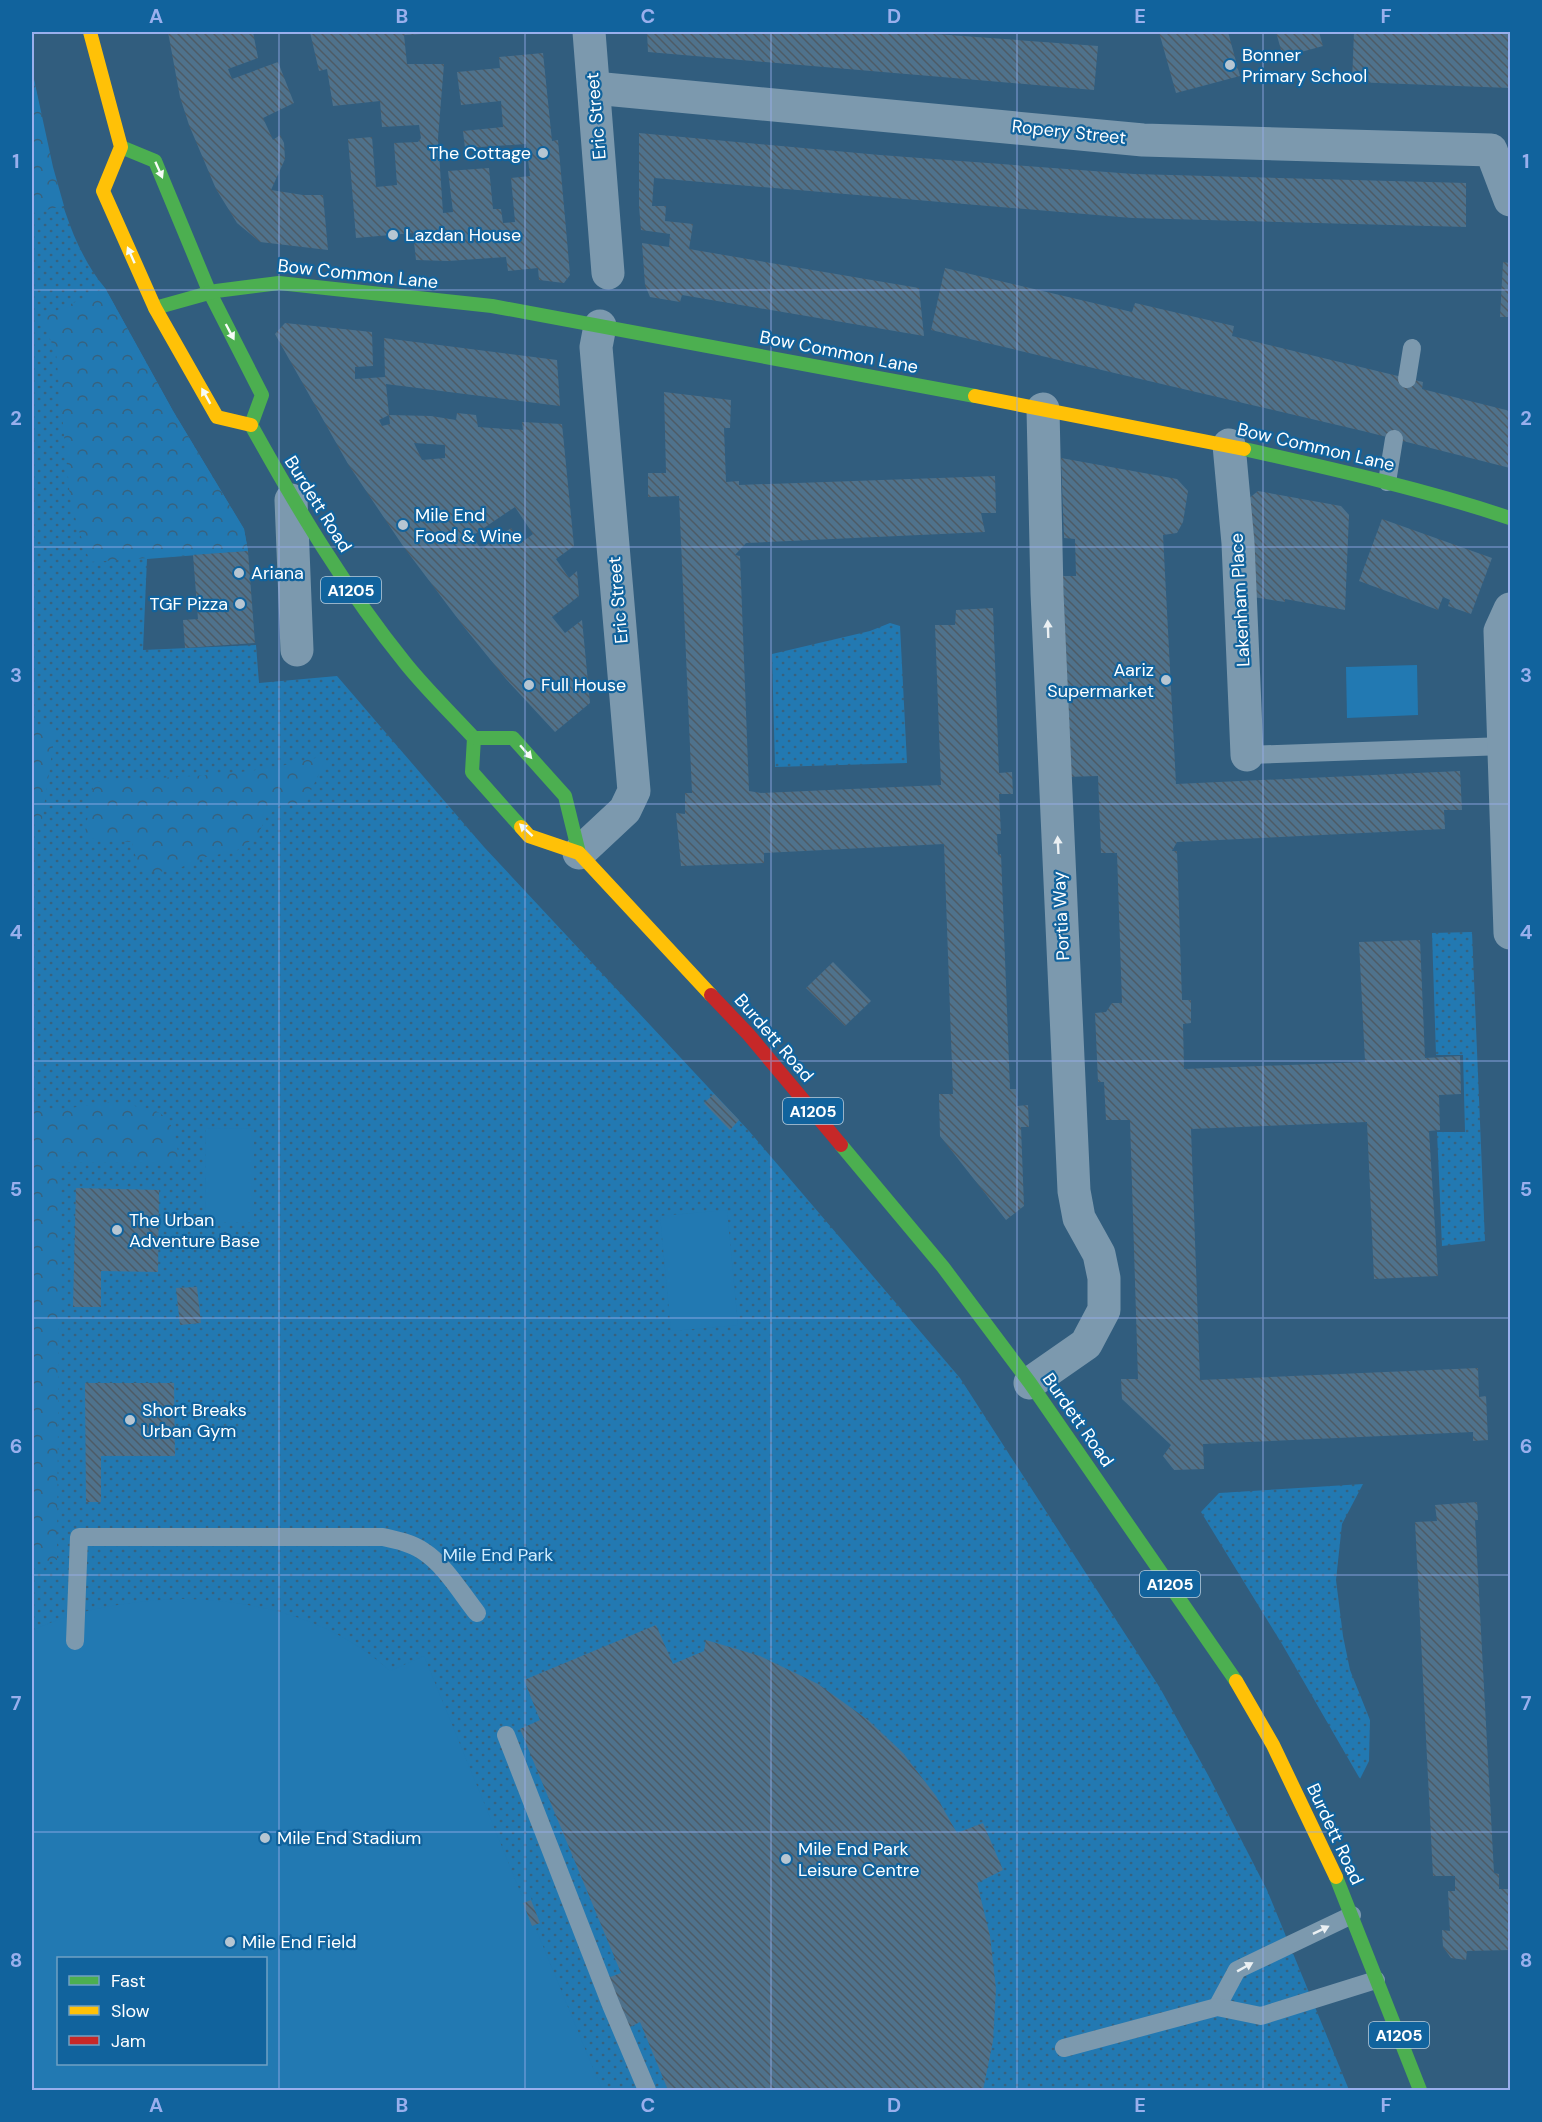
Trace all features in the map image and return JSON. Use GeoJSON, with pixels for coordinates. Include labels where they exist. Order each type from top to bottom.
{"type":"FeatureCollection","features":[{"type":"Feature","properties":{"kind":"main road"},"geometry":{"type":"LineString","coordinates":[[90,32],[121,147],[103,191],[155,309],[217,417],[251,425],[262,395],[209,291],[156,161],[121,147]]}},
{"type":"Feature","properties":{"kind":"main road","name":"Bow Common Lane"},"geometry":{"type":"LineString","coordinates":[[155,309],[209,291],[243,285],[279,283],[492,306],[1229,445],[1387,482],[1510,518]]}},
{"type":"Feature","properties":{"kind":"main road","name":"Burdett Road"},"geometry":{"type":"LineString","coordinates":[[251,425],[291,500],[361,605],[407,665],[474,738],[472,772],[529,836],[579,853],[749,1035],[943,1268],[1030,1383],[1240,1687],[1319,1839],[1352,1915],[1420,2091]]}},
{"type":"Feature","properties":{"kind":"main road","name":"Burdett Road"},"geometry":{"type":"LineString","coordinates":[[474,738],[513,738],[565,796],[579,853]]}},
{"type":"Feature","properties":{"kind":"street","name":"Eric Street"},"geometry":{"type":"LineString","coordinates":[[588,32],[608,273]]}},
{"type":"Feature","properties":{"kind":"street","name":"Ropery Street"},"geometry":{"type":"LineString","coordinates":[[594,88],[1143,140],[1491,150],[1510,200]]}},
{"type":"Feature","properties":{"kind":"street","name":"Eric Street"},"geometry":{"type":"LineString","coordinates":[[579,853],[625,810],[634,791],[596,347],[600,326]]}},
{"type":"Feature","properties":{"kind":"street","name":"Portia Way"},"geometry":{"type":"LineString","coordinates":[[1030,1383],[1086,1344],[1104,1310],[1104,1278],[1099,1254],[1079,1218],[1074,1191],[1047,592],[1043,409]]}},
{"type":"Feature","properties":{"kind":"street","name":"Lakenham Place"},"geometry":{"type":"LineString","coordinates":[[1229,445],[1238,543],[1247,755]]}},
{"type":"Feature","properties":{"kind":"street"},"geometry":{"type":"LineString","coordinates":[[291,500],[297,650]]}},
{"type":"Feature","properties":{"kind":"street"},"geometry":{"type":"LineString","coordinates":[[1510,609],[1500,631],[1510,933]]}},
{"type":"Feature","properties":{"kind":"lane"},"geometry":{"type":"LineString","coordinates":[[1407,379],[1412,348]]}},
{"type":"Feature","properties":{"kind":"lane"},"geometry":{"type":"LineString","coordinates":[[1387,482],[1394,439]]}},
{"type":"Feature","properties":{"kind":"lane"},"geometry":{"type":"LineString","coordinates":[[1247,755],[1505,746]]}},
{"type":"Feature","properties":{"kind":"lane"},"geometry":{"type":"LineString","coordinates":[[75,1641],[79,1537],[383,1537],[405,1542],[424,1552],[440,1566],[477,1613]]}},
{"type":"Feature","properties":{"kind":"lane"},"geometry":{"type":"LineString","coordinates":[[506,1736],[646,2091]]}},
{"type":"Feature","properties":{"kind":"lane"},"geometry":{"type":"LineString","coordinates":[[1217,2007],[1237,1970],[1352,1915]]}},
{"type":"Feature","properties":{"kind":"lane"},"geometry":{"type":"LineString","coordinates":[[1064,2048],[1217,2007],[1261,2016],[1376,1980]]}},
{"type":"Feature","properties":{"kind":"green space","name":"Mile End Park"},"geometry":{"type":"Polygon","coordinates":[[[32,70],[49,155],[66,214],[77,241],[173,411],[244,529],[248,551],[147,559],[143,650],[256,645],[259,683],[337,676],[484,847],[749,1131],[960,1378],[1160,1688],[1208,1775],[1267,1890],[1349,2090],[32,2090],[32,70]]]}},
{"type":"Feature","properties":{"kind":"green space"},"geometry":{"type":"Polygon","coordinates":[[[32,70],[64,206],[32,213],[32,70]]]}},
{"type":"Feature","properties":{"kind":"green space"},"geometry":{"type":"Polygon","coordinates":[[[105,288],[173,411],[244,529],[248,551],[90,562],[70,497],[56,353],[41,318],[105,288]]]}},
{"type":"Feature","properties":{"kind":"green space"},"geometry":{"type":"Polygon","coordinates":[[[890,623],[900,626],[907,763],[775,767],[772,654],[870,631],[890,623]]]}},
{"type":"Feature","properties":{"kind":"green space"},"geometry":{"type":"Polygon","coordinates":[[[1417,665],[1418,715],[1347,718],[1346,667],[1417,665]]]}},
{"type":"Feature","properties":{"kind":"green space"},"geometry":{"type":"Polygon","coordinates":[[[32,725],[56,726],[41,827],[32,823],[32,725]]]}},
{"type":"Feature","properties":{"kind":"green space"},"geometry":{"type":"Polygon","coordinates":[[[328,755],[304,805],[282,804],[267,816],[257,836],[236,851],[206,857],[172,871],[150,872],[137,862],[132,842],[84,838],[94,782],[226,774],[277,767],[328,755]]]}},
{"type":"Feature","properties":{"kind":"green space"},"geometry":{"type":"Polygon","coordinates":[[[1472,932],[1485,1241],[1442,1246],[1437,1132],[1465,1132],[1463,1055],[1436,1055],[1432,933],[1472,932]]]}},
{"type":"Feature","properties":{"kind":"green space"},"geometry":{"type":"Polygon","coordinates":[[[112,1102],[154,1111],[169,1121],[177,1144],[180,1163],[60,1162],[57,1560],[32,1562],[32,1111],[49,1111],[112,1102]]]}},
{"type":"Feature","properties":{"kind":"green space"},"geometry":{"type":"Polygon","coordinates":[[[254,1128],[254,1222],[205,1222],[206,1129],[254,1128]]]}},
{"type":"Feature","properties":{"kind":"green space"},"geometry":{"type":"Polygon","coordinates":[[[727,1210],[738,1325],[671,1331],[660,1216],[727,1210]]]}},
{"type":"Feature","properties":{"kind":"green space"},"geometry":{"type":"Polygon","coordinates":[[[1363,1484],[1342,1524],[1336,1580],[1350,1670],[1370,1720],[1369,1761],[1360,1779],[1282,1644],[1201,1512],[1219,1493],[1363,1484]]]}},
{"type":"Feature","properties":{"kind":"green space","name":"Mile End Stadium"},"geometry":{"type":"Polygon","coordinates":[[[182,1599],[238,1603],[266,1609],[293,1616],[344,1638],[368,1653],[390,1671],[424,1656],[522,1896],[529,1893],[542,1925],[536,1929],[602,2090],[32,2090],[32,1631],[86,1611],[124,1604],[182,1599]]]}},
{"type":"Feature","properties":{"kind":"building"},"geometry":{"type":"Polygon","coordinates":[[[168,32],[253,32],[258,58],[228,69],[232,79],[278,62],[294,103],[263,118],[273,140],[280,135],[284,143],[285,159],[271,190],[303,195],[323,195],[328,250],[260,242],[237,223],[216,189],[189,125],[180,97],[168,32]]]}},
{"type":"Feature","properties":{"kind":"building"},"geometry":{"type":"Polygon","coordinates":[[[310,32],[422,32],[422,34],[404,35],[407,64],[444,64],[438,138],[443,213],[453,212],[448,171],[489,168],[493,209],[501,209],[503,223],[515,222],[511,178],[530,176],[526,144],[465,148],[463,131],[503,127],[501,101],[461,105],[457,72],[500,68],[499,57],[543,53],[552,141],[558,140],[570,275],[564,283],[539,280],[538,268],[508,271],[506,257],[448,261],[416,260],[413,233],[356,238],[348,139],[372,137],[376,187],[397,185],[394,143],[418,142],[421,138],[419,125],[382,127],[380,101],[333,106],[327,69],[319,71],[310,32]]]}},
{"type":"Feature","properties":{"kind":"building"},"geometry":{"type":"Polygon","coordinates":[[[647,32],[908,32],[1098,46],[1094,90],[648,52],[647,32]]]}},
{"type":"Feature","properties":{"kind":"building"},"geometry":{"type":"Polygon","coordinates":[[[1159,32],[1228,32],[1240,76],[1176,93],[1159,32]]]}},
{"type":"Feature","properties":{"kind":"building"},"geometry":{"type":"Polygon","coordinates":[[[1276,32],[1319,32],[1323,46],[1283,57],[1276,32]]]}},
{"type":"Feature","properties":{"kind":"building"},"geometry":{"type":"Polygon","coordinates":[[[1354,32],[1510,32],[1510,88],[1352,82],[1354,32]]]}},
{"type":"Feature","properties":{"kind":"building"},"geometry":{"type":"Polygon","coordinates":[[[639,133],[880,155],[1134,174],[1466,183],[1466,227],[1132,218],[654,178],[652,206],[666,206],[665,221],[693,224],[689,249],[919,288],[924,336],[682,295],[680,302],[650,297],[645,285],[642,243],[669,247],[670,234],[641,230],[639,133]]]}},
{"type":"Feature","properties":{"kind":"building"},"geometry":{"type":"Polygon","coordinates":[[[1503,262],[1510,263],[1510,317],[1500,317],[1503,262]]]}},
{"type":"Feature","properties":{"kind":"building"},"geometry":{"type":"Polygon","coordinates":[[[945,268],[1132,312],[1135,303],[1234,326],[1232,336],[1423,382],[1422,389],[1510,411],[1510,468],[1367,432],[931,330],[945,268]]]}},
{"type":"Feature","properties":{"kind":"building"},"geometry":{"type":"Polygon","coordinates":[[[285,323],[372,332],[373,366],[355,367],[355,379],[385,377],[384,338],[557,360],[560,406],[386,384],[389,415],[431,416],[456,420],[457,413],[476,415],[478,427],[523,430],[522,422],[562,424],[574,546],[556,559],[569,578],[577,571],[579,596],[552,617],[565,633],[582,620],[590,703],[555,732],[506,679],[403,546],[348,464],[275,334],[285,323]],[[389,415],[379,420],[382,426],[390,424],[389,415]],[[414,443],[422,460],[445,458],[445,445],[414,443]],[[515,507],[472,536],[481,549],[511,528],[521,543],[533,534],[515,507]]]}},
{"type":"Feature","properties":{"kind":"building"},"geometry":{"type":"Polygon","coordinates":[[[664,392],[731,400],[730,428],[724,428],[726,482],[739,481],[739,485],[995,476],[996,513],[981,513],[985,532],[746,543],[735,555],[740,556],[749,791],[761,793],[941,785],[935,625],[955,625],[956,610],[993,608],[999,773],[1012,772],[1013,794],[999,794],[1001,834],[997,834],[998,855],[1001,854],[1010,1089],[1016,1089],[1017,1106],[1028,1105],[1029,1127],[1021,1127],[1024,1206],[1006,1220],[940,1136],[939,1094],[953,1094],[944,844],[764,853],[764,863],[681,866],[676,813],[685,814],[685,793],[692,793],[679,496],[648,497],[648,473],[666,473],[664,392]]]}},
{"type":"Feature","properties":{"kind":"building"},"geometry":{"type":"Polygon","coordinates":[[[1061,458],[1177,479],[1188,491],[1183,522],[1177,533],[1163,535],[1176,784],[1460,771],[1462,810],[1444,810],[1445,829],[1177,842],[1172,851],[1177,851],[1182,1000],[1191,1000],[1191,1023],[1183,1024],[1184,1069],[1365,1062],[1359,942],[1420,940],[1425,1058],[1460,1056],[1461,1094],[1439,1095],[1440,1130],[1429,1131],[1438,1276],[1374,1279],[1367,1122],[1191,1129],[1200,1380],[1478,1368],[1479,1397],[1486,1396],[1488,1440],[1473,1441],[1473,1432],[1203,1444],[1204,1469],[1174,1470],[1163,1456],[1171,1445],[1122,1399],[1121,1379],[1138,1379],[1130,1120],[1106,1120],[1104,1082],[1098,1082],[1095,1013],[1106,1012],[1112,1003],[1122,1003],[1117,853],[1101,853],[1098,776],[1067,777],[1058,576],[1076,576],[1075,539],[1064,538],[1061,458]]]}},
{"type":"Feature","properties":{"kind":"building"},"geometry":{"type":"Polygon","coordinates":[[[1258,491],[1341,506],[1349,515],[1345,610],[1285,599],[1285,602],[1253,597],[1248,499],[1258,491]]]}},
{"type":"Feature","properties":{"kind":"building"},"geometry":{"type":"Polygon","coordinates":[[[1382,519],[1492,558],[1471,614],[1448,606],[1450,600],[1443,597],[1438,610],[1359,581],[1382,519]]]}},
{"type":"Feature","properties":{"kind":"building"},"geometry":{"type":"Polygon","coordinates":[[[248,551],[255,643],[185,648],[183,620],[198,619],[193,555],[248,551]]]}},
{"type":"Feature","properties":{"kind":"building"},"geometry":{"type":"Polygon","coordinates":[[[833,962],[871,1001],[845,1026],[806,988],[833,962]]]}},
{"type":"Feature","properties":{"kind":"building"},"geometry":{"type":"Polygon","coordinates":[[[714,1094],[739,1120],[730,1130],[704,1103],[714,1094]]]}},
{"type":"Feature","properties":{"kind":"building","name":"The Urban Adventure Base"},"geometry":{"type":"Polygon","coordinates":[[[76,1188],[159,1190],[158,1272],[101,1271],[101,1307],[73,1307],[76,1188]]]}},
{"type":"Feature","properties":{"kind":"building"},"geometry":{"type":"Polygon","coordinates":[[[197,1287],[201,1323],[180,1325],[176,1288],[197,1287]]]}},
{"type":"Feature","properties":{"kind":"building","name":"Short Breaks Urban Gym"},"geometry":{"type":"Polygon","coordinates":[[[85,1383],[174,1383],[175,1456],[101,1456],[101,1502],[86,1502],[85,1383]]]}},
{"type":"Feature","properties":{"kind":"building"},"geometry":{"type":"Polygon","coordinates":[[[1477,1502],[1478,1520],[1475,1520],[1494,1873],[1499,1874],[1499,1889],[1510,1889],[1510,1950],[1467,1951],[1466,1960],[1451,1958],[1443,1947],[1442,1930],[1450,1931],[1448,1891],[1455,1891],[1455,1876],[1433,1876],[1415,1522],[1437,1521],[1435,1505],[1477,1502]]]}},
{"type":"Feature","properties":{"kind":"building","name":"Mile End Park Leisure Centre"},"geometry":{"type":"Polygon","coordinates":[[[656,1625],[673,1664],[704,1651],[706,1640],[760,1656],[818,1684],[868,1720],[903,1753],[936,1796],[957,1833],[983,1823],[1003,1870],[977,1883],[990,1936],[996,1989],[993,2041],[983,2090],[668,2090],[640,2022],[624,2030],[605,1979],[621,1973],[520,1729],[540,1720],[524,1680],[656,1625]]]}},
{"type":"Feature","properties":{"kind":"building"},"geometry":{"type":"Polygon","coordinates":[[[531,1900],[540,1923],[532,1926],[523,1903],[531,1900]]]}},
{"type":"Feature","properties":{"kind":"traffic: fast"},"geometry":{"type":"LineString","coordinates":[[121,147],[155,161],[209,291],[262,395],[251,425],[286,487],[323,548],[384,636],[422,683],[474,738],[472,772],[521,827]]}},
{"type":"Feature","properties":{"kind":"traffic: fast"},"geometry":{"type":"LineString","coordinates":[[155,308],[216,291],[279,283],[492,306],[975,396]]}},
{"type":"Feature","properties":{"kind":"traffic: fast"},"geometry":{"type":"LineString","coordinates":[[1244,449],[1411,489],[1510,518]]}},
{"type":"Feature","properties":{"kind":"traffic: fast"},"geometry":{"type":"LineString","coordinates":[[474,738],[513,738],[565,796],[579,853]]}},
{"type":"Feature","properties":{"kind":"traffic: fast"},"geometry":{"type":"LineString","coordinates":[[841,1145],[943,1267],[1030,1383],[1236,1681]]}},
{"type":"Feature","properties":{"kind":"traffic: fast"},"geometry":{"type":"LineString","coordinates":[[1336,1877],[1420,2090]]}},
{"type":"Feature","properties":{"kind":"traffic: slow"},"geometry":{"type":"LineString","coordinates":[[90,32],[121,147],[103,191],[155,308],[217,417],[251,425]]}},
{"type":"Feature","properties":{"kind":"traffic: slow"},"geometry":{"type":"LineString","coordinates":[[975,396],[1244,449]]}},
{"type":"Feature","properties":{"kind":"traffic: slow"},"geometry":{"type":"LineString","coordinates":[[521,827],[529,836],[579,853],[711,995]]}},
{"type":"Feature","properties":{"kind":"traffic: slow"},"geometry":{"type":"LineString","coordinates":[[1236,1681],[1273,1745],[1336,1877]]}},
{"type":"Feature","properties":{"kind":"traffic: jam"},"geometry":{"type":"LineString","coordinates":[[711,995],[749,1035],[841,1145]]}},
{"type":"Feature","properties":{"kind":"place","name":"Bonner Primary School"},"geometry":{"type":"Point","coordinates":[1230,65]}},
{"type":"Feature","properties":{"kind":"place","name":"The Cottage"},"geometry":{"type":"Point","coordinates":[543,153]}},
{"type":"Feature","properties":{"kind":"place","name":"Lazdan House"},"geometry":{"type":"Point","coordinates":[393,235]}},
{"type":"Feature","properties":{"kind":"place","name":"Mile End Food & Wine"},"geometry":{"type":"Point","coordinates":[403,525]}},
{"type":"Feature","properties":{"kind":"place","name":"Ariana"},"geometry":{"type":"Point","coordinates":[239,573]}},
{"type":"Feature","properties":{"kind":"place","name":"TGF Pizza"},"geometry":{"type":"Point","coordinates":[240,604]}},
{"type":"Feature","properties":{"kind":"place","name":"Aariz Supermarket"},"geometry":{"type":"Point","coordinates":[1166,680]}},
{"type":"Feature","properties":{"kind":"place","name":"Full House"},"geometry":{"type":"Point","coordinates":[529,685]}},
{"type":"Feature","properties":{"kind":"place","name":"The Urban Adventure Base"},"geometry":{"type":"Point","coordinates":[117,1230]}},
{"type":"Feature","properties":{"kind":"place","name":"Short Breaks Urban Gym"},"geometry":{"type":"Point","coordinates":[130,1420]}},
{"type":"Feature","properties":{"kind":"place","name":"Mile End Stadium"},"geometry":{"type":"Point","coordinates":[265,1838]}},
{"type":"Feature","properties":{"kind":"place","name":"Mile End Park Leisure Centre"},"geometry":{"type":"Point","coordinates":[786,1859]}},
{"type":"Feature","properties":{"kind":"place","name":"Mile End Field"},"geometry":{"type":"Point","coordinates":[230,1942]}}]}
